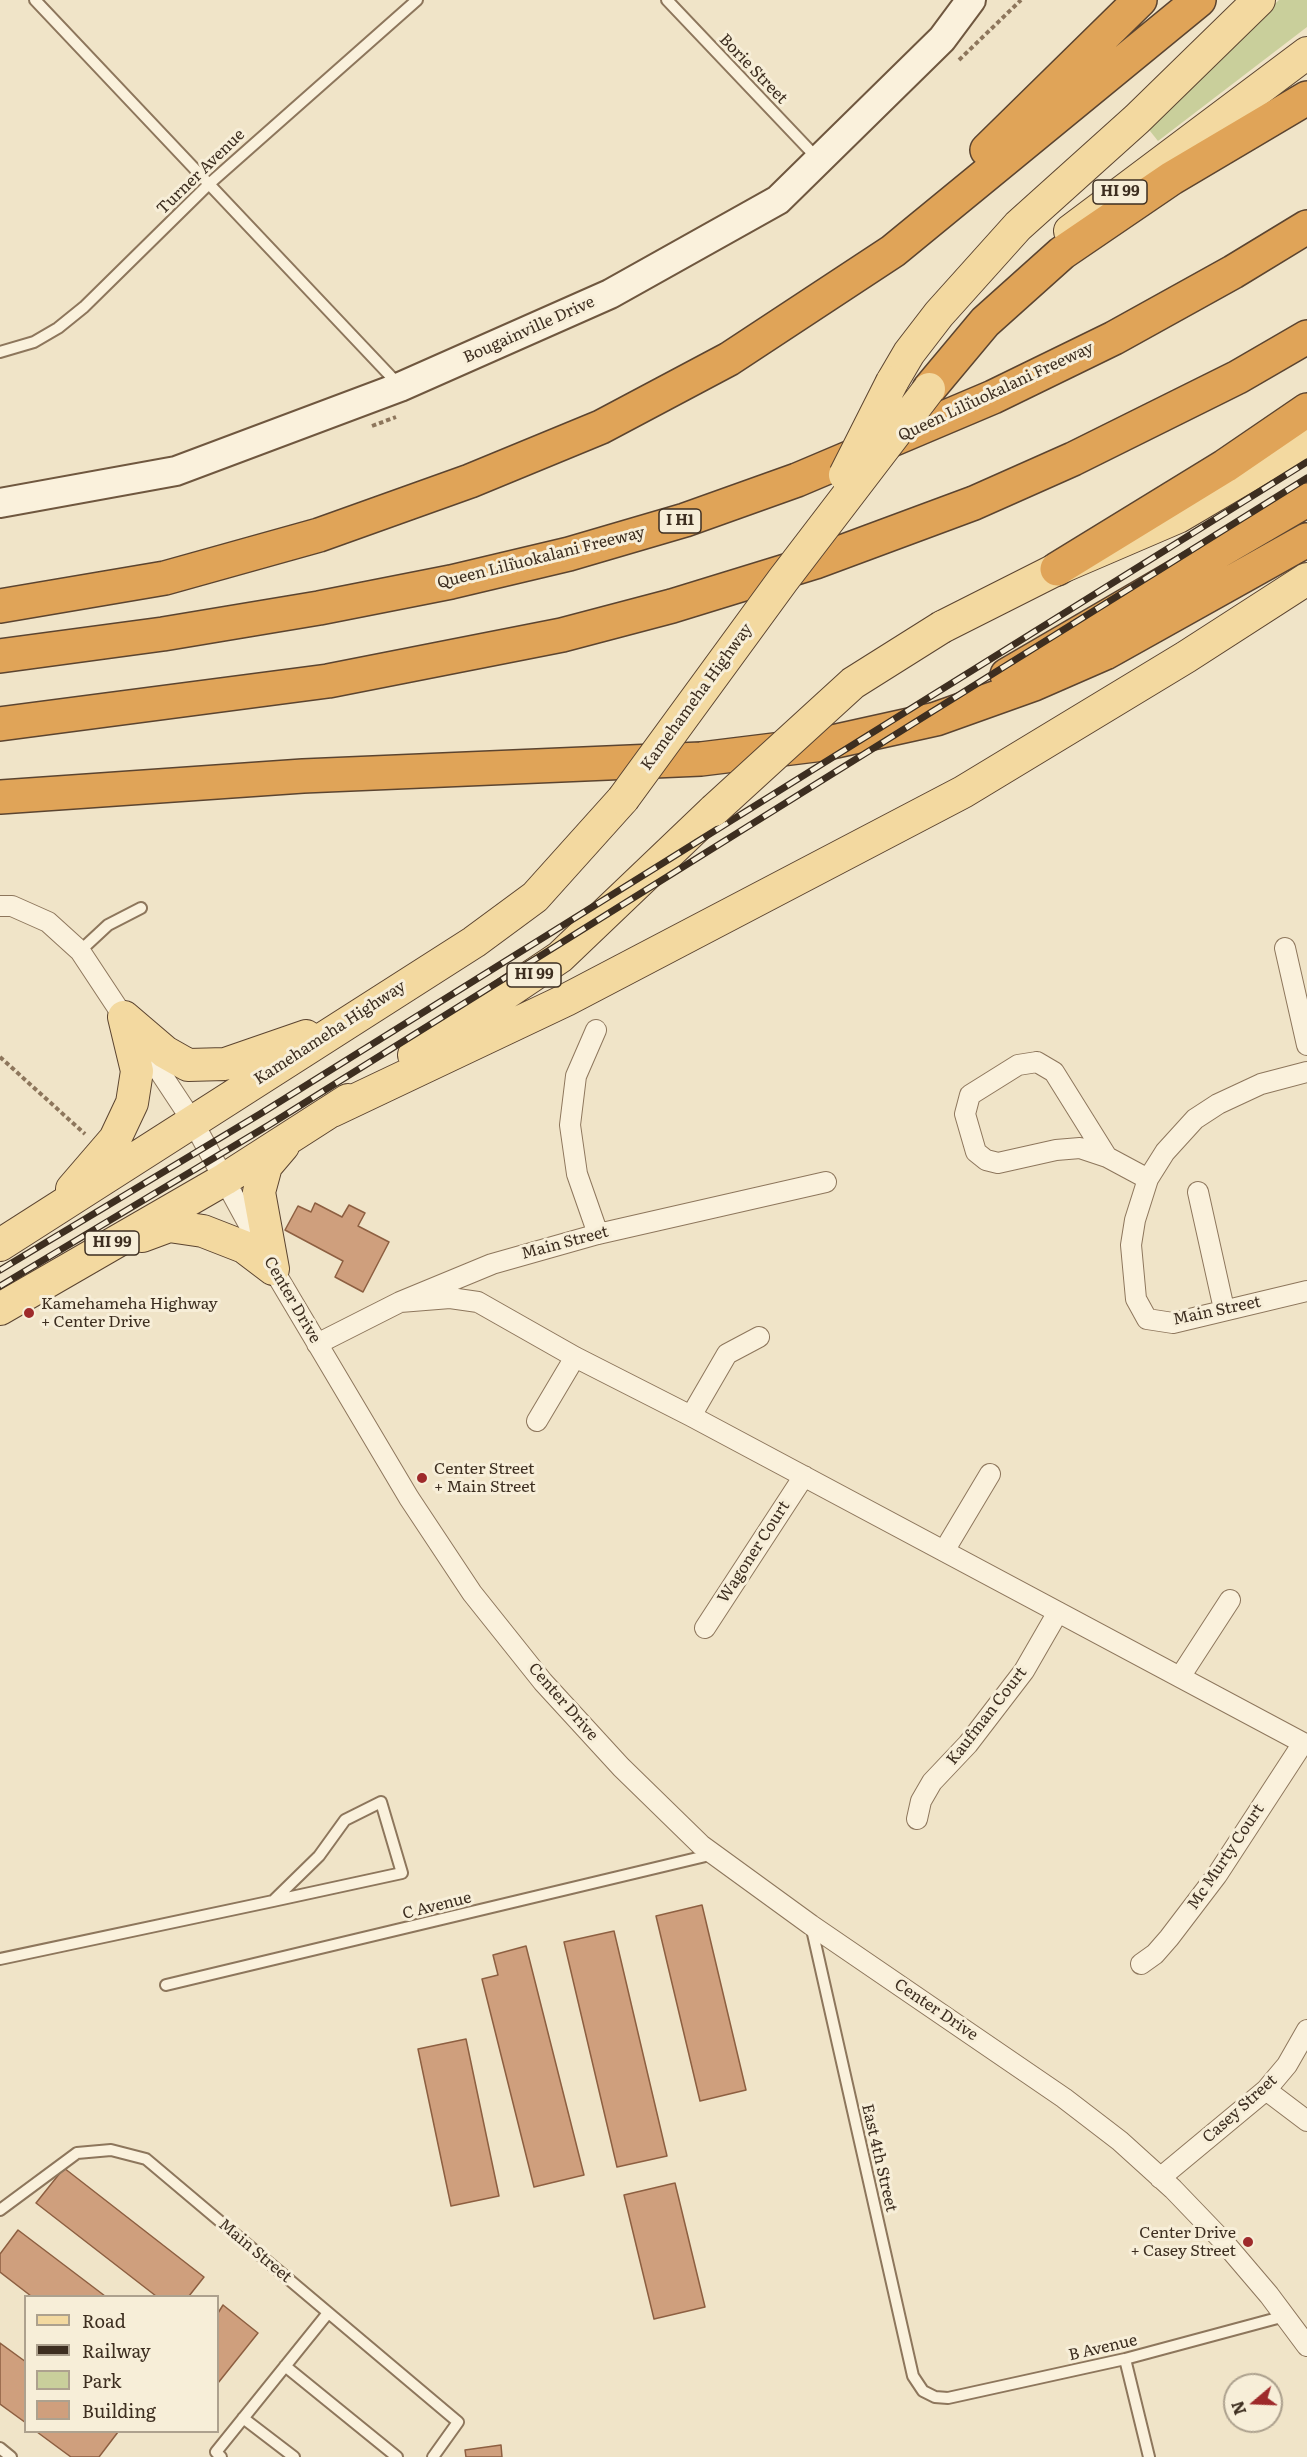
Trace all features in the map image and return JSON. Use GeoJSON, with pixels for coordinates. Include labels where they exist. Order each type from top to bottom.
{"type":"FeatureCollection","features":[{"type":"Feature","properties":{"kind":"highway"},"geometry":{"type":"LineString","coordinates":[[470,481],[677,376],[807,294],[895,228],[984,153],[1140,0]]}},
{"type":"Feature","properties":{"kind":"highway"},"geometry":{"type":"LineString","coordinates":[[0,606],[175,575],[319,535],[470,481],[601,427],[729,359],[893,251],[1199,0]]}},
{"type":"Feature","properties":{"kind":"highway"},"geometry":{"type":"LineString","coordinates":[[929,389],[958,347],[1035,276],[1106,221],[1230,142],[1307,98]]}},
{"type":"Feature","properties":{"kind":"highway","name":"Queen Liliʻuokalani Freeway"},"geometry":{"type":"LineString","coordinates":[[0,656],[197,628],[440,585],[569,554],[685,520],[797,480],[993,397],[1114,338],[1233,272],[1307,227]]}},
{"type":"Feature","properties":{"kind":"highway"},"geometry":{"type":"LineString","coordinates":[[0,724],[339,679],[562,635],[672,606],[815,562],[974,503],[1073,459],[1238,376],[1307,337]]}},
{"type":"Feature","properties":{"kind":"highway"},"geometry":{"type":"LineString","coordinates":[[1057,569],[1225,466],[1307,410]]}},
{"type":"Feature","properties":{"kind":"highway"},"geometry":{"type":"LineString","coordinates":[[823,744],[904,710],[995,682],[1307,500]]}},
{"type":"Feature","properties":{"kind":"highway"},"geometry":{"type":"LineString","coordinates":[[0,797],[303,776],[701,759],[823,744],[936,719],[1034,684],[1105,653],[1307,540]]}},
{"type":"Feature","properties":{"kind":"main road"},"geometry":{"type":"LineString","coordinates":[[810,545],[892,382],[909,353],[939,314],[1018,226],[1137,119],[1259,0]]}},
{"type":"Feature","properties":{"kind":"main road","name":"HI 99"},"geometry":{"type":"LineString","coordinates":[[958,347],[987,303],[1033,261],[1172,153],[1307,53]]}},
{"type":"Feature","properties":{"kind":"main road","name":"Kamehameha Highway"},"geometry":{"type":"LineString","coordinates":[[0,1245],[474,942],[535,897],[623,799],[810,545],[929,389]]}},
{"type":"Feature","properties":{"kind":"main road","name":"HI 99"},"geometry":{"type":"LineString","coordinates":[[0,1309],[225,1179],[332,1112],[560,957],[714,810],[853,683],[942,627],[1057,569],[1178,518],[1307,441]]}},
{"type":"Feature","properties":{"kind":"main road"},"geometry":{"type":"LineString","coordinates":[[332,1112],[566,1000],[963,792],[1186,657],[1307,579]]}},
{"type":"Feature","properties":{"kind":"main road"},"geometry":{"type":"LineString","coordinates":[[124,1017],[165,1052],[188,1065],[225,1064],[346,1023]]}},
{"type":"Feature","properties":{"kind":"main road"},"geometry":{"type":"LineString","coordinates":[[49,1215],[115,1139],[132,1103],[137,1071],[124,1017]]}},
{"type":"Feature","properties":{"kind":"main road"},"geometry":{"type":"LineString","coordinates":[[273,1269],[259,1192],[266,1166],[289,1139]]}},
{"type":"Feature","properties":{"kind":"main road"},"geometry":{"type":"LineString","coordinates":[[85,1258],[169,1226],[203,1231],[244,1247],[273,1269]]}},
{"type":"Feature","properties":{"kind":"street","name":"Bougainville Drive"},"geometry":{"type":"LineString","coordinates":[[0,503],[176,471],[400,387],[610,294],[778,200],[942,39],[970,0]]}},
{"type":"Feature","properties":{"kind":"street","name":"Center Drive"},"geometry":{"type":"LineString","coordinates":[[0,906],[12,906],[48,922],[80,951],[194,1122],[273,1269],[409,1498],[472,1593],[543,1682],[621,1767],[714,1854],[811,1925],[1064,2098],[1120,2142],[1223,2241],[1307,2346]]}},
{"type":"Feature","properties":{"kind":"street"},"geometry":{"type":"LineString","coordinates":[[1285,948],[1307,1045]]}},
{"type":"Feature","properties":{"kind":"street"},"geometry":{"type":"LineString","coordinates":[[596,1030],[576,1076],[570,1125],[577,1174],[598,1234]]}},
{"type":"Feature","properties":{"kind":"street"},"geometry":{"type":"LineString","coordinates":[[1107,1157],[1054,1071],[1047,1066],[1032,1062],[1018,1065],[976,1089],[966,1102],[965,1114],[972,1144],[979,1155],[990,1162],[1002,1163],[1056,1150],[1080,1148],[1107,1157],[1148,1179]]}},
{"type":"Feature","properties":{"kind":"street","name":"Main Street"},"geometry":{"type":"LineString","coordinates":[[1307,1072],[1261,1084],[1218,1104],[1195,1119],[1165,1152],[1148,1179],[1135,1220],[1131,1245],[1136,1299],[1147,1319],[1173,1323],[1307,1291]]}},
{"type":"Feature","properties":{"kind":"street","name":"Main Street"},"geometry":{"type":"LineString","coordinates":[[317,1344],[400,1302],[492,1264],[598,1234],[826,1182]]}},
{"type":"Feature","properties":{"kind":"street"},"geometry":{"type":"LineString","coordinates":[[1198,1192],[1224,1309]]}},
{"type":"Feature","properties":{"kind":"street"},"geometry":{"type":"LineString","coordinates":[[400,1302],[450,1298],[478,1302],[574,1357],[692,1416],[1305,1744]]}},
{"type":"Feature","properties":{"kind":"street"},"geometry":{"type":"LineString","coordinates":[[692,1416],[727,1354],[759,1337]]}},
{"type":"Feature","properties":{"kind":"street"},"geometry":{"type":"LineString","coordinates":[[537,1421],[574,1357]]}},
{"type":"Feature","properties":{"kind":"street"},"geometry":{"type":"LineString","coordinates":[[944,1551],[990,1474]]}},
{"type":"Feature","properties":{"kind":"street","name":"Wagoner Court"},"geometry":{"type":"LineString","coordinates":[[705,1628],[804,1476]]}},
{"type":"Feature","properties":{"kind":"street"},"geometry":{"type":"LineString","coordinates":[[1180,1677],[1230,1600]]}},
{"type":"Feature","properties":{"kind":"street","name":"Kaufman Court"},"geometry":{"type":"LineString","coordinates":[[917,1819],[921,1801],[932,1782],[968,1744],[1017,1680],[1059,1612]]}},
{"type":"Feature","properties":{"kind":"street","name":"Mc Murty Court"},"geometry":{"type":"LineString","coordinates":[[1141,1964],[1155,1954],[1169,1938],[1217,1875],[1305,1744]]}},
{"type":"Feature","properties":{"kind":"street","name":"Casey Street"},"geometry":{"type":"LineString","coordinates":[[1160,2178],[1266,2090],[1287,2065],[1307,2030]]}},
{"type":"Feature","properties":{"kind":"street"},"geometry":{"type":"LineString","coordinates":[[1266,2090],[1307,2121]]}},
{"type":"Feature","properties":{"kind":"lane"},"geometry":{"type":"LineString","coordinates":[[35,0],[400,387]]}},
{"type":"Feature","properties":{"kind":"lane","name":"Turner Avenue"},"geometry":{"type":"LineString","coordinates":[[0,352],[34,342],[58,328],[84,307],[208,184],[417,0]]}},
{"type":"Feature","properties":{"kind":"lane","name":"Borie Street"},"geometry":{"type":"LineString","coordinates":[[667,0],[818,159]]}},
{"type":"Feature","properties":{"kind":"lane"},"geometry":{"type":"LineString","coordinates":[[80,951],[108,925],[141,908]]}},
{"type":"Feature","properties":{"kind":"lane"},"geometry":{"type":"LineString","coordinates":[[0,1959],[273,1901],[402,1873],[381,1802],[345,1820],[319,1856],[273,1901]]}},
{"type":"Feature","properties":{"kind":"lane","name":"C Avenue"},"geometry":{"type":"LineString","coordinates":[[166,1985],[714,1854]]}},
{"type":"Feature","properties":{"kind":"lane","name":"East 4th Street"},"geometry":{"type":"LineString","coordinates":[[811,1925],[914,2376],[926,2394]]}},
{"type":"Feature","properties":{"kind":"lane","name":"Main Street"},"geometry":{"type":"LineString","coordinates":[[0,2210],[77,2153],[111,2150],[146,2159],[458,2422],[433,2457]]}},
{"type":"Feature","properties":{"kind":"lane"},"geometry":{"type":"LineString","coordinates":[[221,2457],[216,2452],[328,2313]]}},
{"type":"Feature","properties":{"kind":"lane","name":"B Avenue"},"geometry":{"type":"LineString","coordinates":[[926,2394],[948,2398],[1125,2359],[1285,2316]]}},
{"type":"Feature","properties":{"kind":"lane"},"geometry":{"type":"LineString","coordinates":[[1125,2359],[1149,2457]]}},
{"type":"Feature","properties":{"kind":"lane"},"geometry":{"type":"LineString","coordinates":[[285,2366],[397,2457]]}},
{"type":"Feature","properties":{"kind":"lane"},"geometry":{"type":"LineString","coordinates":[[243,2418],[294,2457]]}},
{"type":"Feature","properties":{"kind":"lane"},"geometry":{"type":"LineString","coordinates":[[0,2448],[12,2457]]}},
{"type":"Feature","properties":{"kind":"path"},"geometry":{"type":"LineString","coordinates":[[0,1057],[92,1141]]}},
{"type":"Feature","properties":{"kind":"green space"},"geometry":{"type":"Polygon","coordinates":[[[1279,0],[1307,0],[1307,27],[1158,141],[1146,126],[1279,0]]]}},
{"type":"Feature","properties":{"kind":"building"},"geometry":{"type":"Polygon","coordinates":[[[315,1203],[342,1217],[349,1205],[365,1213],[358,1226],[389,1242],[363,1292],[335,1277],[343,1261],[285,1230],[298,1206],[311,1212],[315,1203]]]}},
{"type":"Feature","properties":{"kind":"building"},"geometry":{"type":"Polygon","coordinates":[[[702,1905],[746,2090],[700,2101],[656,1916],[702,1905]]]}},
{"type":"Feature","properties":{"kind":"building"},"geometry":{"type":"Polygon","coordinates":[[[614,1931],[667,2156],[617,2167],[564,1942],[614,1931]]]}},
{"type":"Feature","properties":{"kind":"building"},"geometry":{"type":"Polygon","coordinates":[[[526,1946],[584,2175],[534,2187],[482,1979],[498,1975],[493,1955],[526,1946]]]}},
{"type":"Feature","properties":{"kind":"building"},"geometry":{"type":"Polygon","coordinates":[[[466,2039],[499,2196],[451,2206],[418,2049],[466,2039]]]}},
{"type":"Feature","properties":{"kind":"building"},"geometry":{"type":"Polygon","coordinates":[[[64,2168],[204,2277],[190,2295],[155,2295],[36,2203],[64,2168]]]}},
{"type":"Feature","properties":{"kind":"building"},"geometry":{"type":"Polygon","coordinates":[[[675,2183],[705,2307],[654,2319],[624,2195],[675,2183]]]}},
{"type":"Feature","properties":{"kind":"building"},"geometry":{"type":"Polygon","coordinates":[[[18,2230],[104,2295],[30,2295],[0,2272],[0,2254],[18,2230]]]}},
{"type":"Feature","properties":{"kind":"building"},"geometry":{"type":"Polygon","coordinates":[[[223,2305],[258,2333],[219,2382],[219,2311],[223,2305]]]}},
{"type":"Feature","properties":{"kind":"building"},"geometry":{"type":"Polygon","coordinates":[[[0,2343],[24,2361],[24,2422],[0,2404],[0,2343]]]}},
{"type":"Feature","properties":{"kind":"building"},"geometry":{"type":"Polygon","coordinates":[[[38,2433],[117,2433],[99,2457],[71,2457],[38,2433]]]}},
{"type":"Feature","properties":{"kind":"building"},"geometry":{"type":"Polygon","coordinates":[[[501,2445],[502,2457],[466,2457],[465,2450],[501,2445]]]}},
{"type":"Feature","properties":{"kind":"railway"},"geometry":{"type":"LineString","coordinates":[[0,1270],[260,1114],[1307,462]]}},
{"type":"Feature","properties":{"kind":"railway"},"geometry":{"type":"LineString","coordinates":[[0,1286],[269,1125],[1307,478]]}},
{"type":"Feature","properties":{"kind":"place","name":"Kamehameha Highway + Center Drive"},"geometry":{"type":"Point","coordinates":[29,1313]}},
{"type":"Feature","properties":{"kind":"place","name":"Center Street + Main Street"},"geometry":{"type":"Point","coordinates":[422,1478]}},
{"type":"Feature","properties":{"kind":"place","name":"Center Drive + Casey Street"},"geometry":{"type":"Point","coordinates":[1248,2242]}}]}
